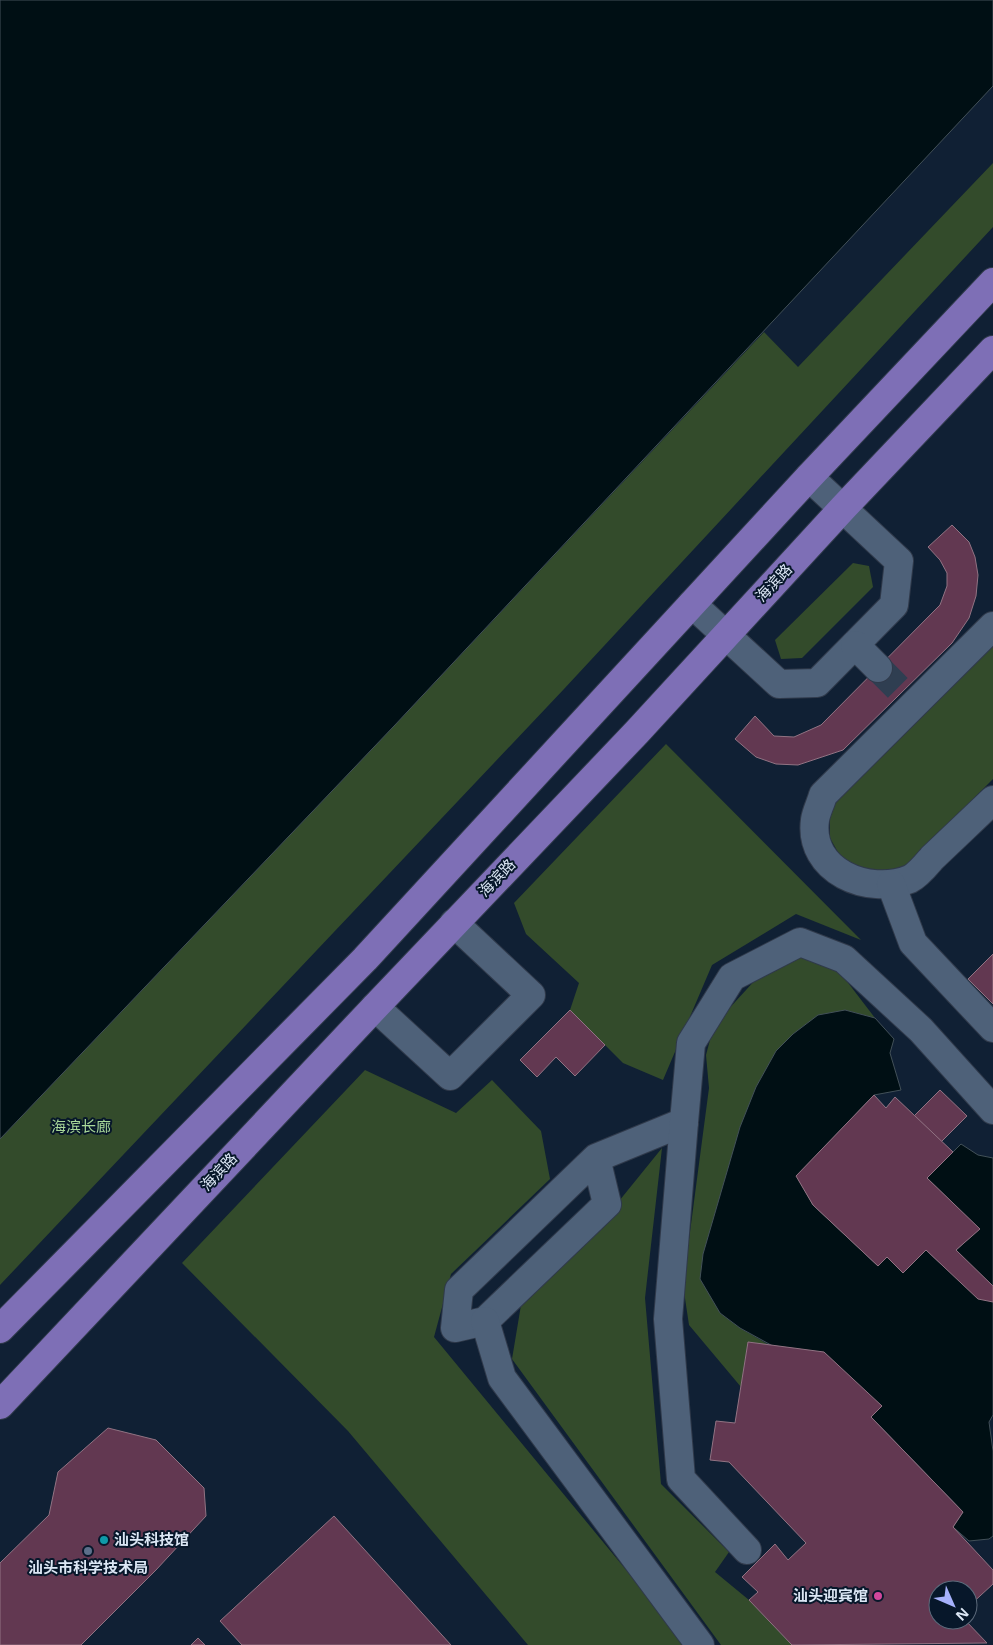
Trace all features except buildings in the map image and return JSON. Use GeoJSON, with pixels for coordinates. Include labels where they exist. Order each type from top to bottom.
{"type":"FeatureCollection","features":[{"type":"Feature","properties":{"kind":"main road"},"geometry":{"type":"LineString","coordinates":[[0,1330],[365,959],[809,477],[993,282]]}},
{"type":"Feature","properties":{"kind":"main road","name":"海滨路"},"geometry":{"type":"LineString","coordinates":[[0,1405],[993,350]]}},
{"type":"Feature","properties":{"kind":"main road"},"geometry":{"type":"LineString","coordinates":[[397,983],[404,947],[416,904]]}},
{"type":"Feature","properties":{"kind":"main road"},"geometry":{"type":"LineString","coordinates":[[365,959],[404,947],[450,928]]}},
{"type":"Feature","properties":{"kind":"lane"},"geometry":{"type":"LineString","coordinates":[[692,604],[779,684],[817,683],[894,605],[899,561],[809,477]]}},
{"type":"Feature","properties":{"kind":"lane"},"geometry":{"type":"LineString","coordinates":[[993,626],[908,698],[823,794],[815,821],[818,844],[829,864],[846,876],[870,885],[891,884],[912,878],[993,800]]}},
{"type":"Feature","properties":{"kind":"lane"},"geometry":{"type":"LineString","coordinates":[[855,645],[878,668]]}},
{"type":"Feature","properties":{"kind":"lane"},"geometry":{"type":"LineString","coordinates":[[891,884],[913,943],[993,1028]]}},
{"type":"Feature","properties":{"kind":"lane"},"geometry":{"type":"LineString","coordinates":[[374,1007],[450,1076],[531,995],[450,928]]}},
{"type":"Feature","properties":{"kind":"lane"},"geometry":{"type":"LineString","coordinates":[[747,1550],[681,1479],[668,1319],[691,1043],[732,977],[800,942],[844,959],[921,1030],[993,1110]]}},
{"type":"Feature","properties":{"kind":"lane"},"geometry":{"type":"LineString","coordinates":[[596,1158],[607,1204],[485,1322],[455,1328],[459,1290],[596,1158],[684,1122]]}},
{"type":"Feature","properties":{"kind":"lane"},"geometry":{"type":"LineString","coordinates":[[485,1322],[502,1378],[700,1645]]}},
{"type":"Feature","properties":{"kind":"green space","name":"海滨长廊"},"geometry":{"type":"Polygon","coordinates":[[[993,163],[993,227],[564,689],[0,1285],[0,1139],[394,726],[764,332],[798,367],[993,163]]]}},
{"type":"Feature","properties":{"kind":"green space"},"geometry":{"type":"Polygon","coordinates":[[[853,563],[869,566],[873,587],[802,658],[781,659],[775,640],[853,563]]]}},
{"type":"Feature","properties":{"kind":"green space"},"geometry":{"type":"Polygon","coordinates":[[[993,646],[993,779],[904,868],[883,874],[851,864],[839,854],[830,838],[830,816],[837,798],[993,646]]]}},
{"type":"Feature","properties":{"kind":"green space"},"geometry":{"type":"Polygon","coordinates":[[[666,744],[861,940],[796,914],[712,965],[663,1080],[623,1063],[570,1010],[579,983],[526,934],[514,903],[666,744]]]}},
{"type":"Feature","properties":{"kind":"green space"},"geometry":{"type":"Polygon","coordinates":[[[800,956],[839,971],[875,1018],[845,1010],[740,1127],[725,1182],[720,1313],[740,1328],[769,1345],[748,1342],[741,1387],[689,1325],[683,1285],[709,1088],[706,1055],[714,1025],[757,978],[800,956]]]}},
{"type":"Feature","properties":{"kind":"green space"},"geometry":{"type":"Polygon","coordinates":[[[365,1070],[456,1113],[492,1080],[541,1131],[550,1179],[451,1274],[434,1337],[688,1645],[528,1645],[348,1431],[182,1263],[365,1070]]]}},
{"type":"Feature","properties":{"kind":"green space"},"geometry":{"type":"Polygon","coordinates":[[[662,1148],[645,1298],[661,1484],[729,1552],[715,1572],[749,1600],[792,1645],[721,1645],[512,1359],[522,1299],[615,1206],[662,1148]]]}},
{"type":"Feature","properties":{"kind":"shaded area"},"geometry":{"type":"Polygon","coordinates":[[[0,0],[993,0],[993,86],[394,726],[0,1139],[0,0]]]}},
{"type":"Feature","properties":{"kind":"shaded area"},"geometry":{"type":"Polygon","coordinates":[[[845,1010],[875,1018],[894,1039],[890,1053],[901,1090],[874,1095],[797,1176],[813,1205],[878,1266],[887,1257],[903,1273],[926,1250],[941,1264],[979,1229],[927,1178],[961,1144],[978,1155],[993,1158],[993,1415],[989,1422],[993,1451],[993,1536],[989,1539],[969,1541],[953,1527],[963,1512],[871,1417],[882,1406],[740,1328],[720,1313],[700,1279],[703,1254],[740,1127],[756,1087],[776,1051],[793,1034],[818,1015],[845,1010]]]}},
{"type":"Feature","properties":{"kind":"tunnel"},"geometry":{"type":"LineString","coordinates":[[878,668],[902,692]]}},
{"type":"Feature","properties":{"kind":"place","name":"汕头科技馆"},"geometry":{"type":"Point","coordinates":[104,1540]}},
{"type":"Feature","properties":{"kind":"place","name":"汕头市科学技术局"},"geometry":{"type":"Point","coordinates":[88,1551]}},
{"type":"Feature","properties":{"kind":"place","name":"汕头迎宾馆"},"geometry":{"type":"Point","coordinates":[878,1596]}}]}
